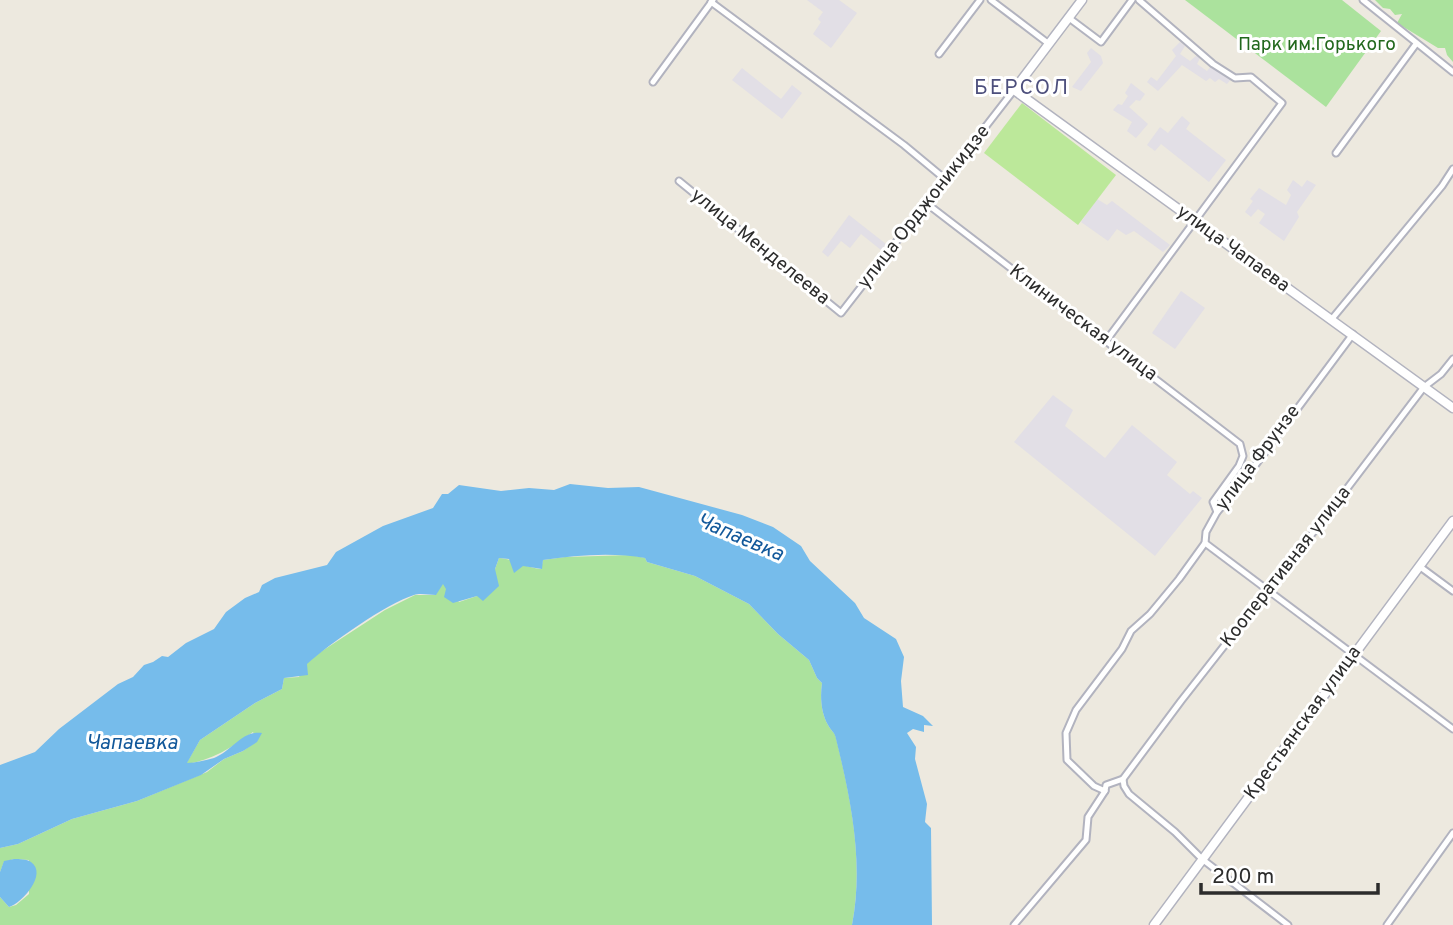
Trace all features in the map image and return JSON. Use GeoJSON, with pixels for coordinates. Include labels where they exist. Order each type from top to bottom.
{"type":"FeatureCollection","features":[{"type":"Feature","properties":{"kind":"street"},"geometry":{"type":"LineString","coordinates":[[939,54],[980,0]]}},
{"type":"Feature","properties":{"kind":"street"},"geometry":{"type":"LineString","coordinates":[[991,0],[1049,44]]}},
{"type":"Feature","properties":{"kind":"street","name":"улица Орджоникидзе"},"geometry":{"type":"LineString","coordinates":[[841,313],[1082,0]]}},
{"type":"Feature","properties":{"kind":"street"},"geometry":{"type":"LineString","coordinates":[[1069,18],[1101,42],[1132,0]]}},
{"type":"Feature","properties":{"kind":"street"},"geometry":{"type":"LineString","coordinates":[[1106,341],[1282,103],[1251,77],[1235,78],[1213,64],[1139,0]]}},
{"type":"Feature","properties":{"kind":"street"},"geometry":{"type":"LineString","coordinates":[[1363,0],[1453,72]]}},
{"type":"Feature","properties":{"kind":"street"},"geometry":{"type":"LineString","coordinates":[[653,82],[712,1],[904,145],[945,179]]}},
{"type":"Feature","properties":{"kind":"street"},"geometry":{"type":"LineString","coordinates":[[1336,153],[1416,44]]}},
{"type":"Feature","properties":{"kind":"street","name":"улица Чапаева"},"geometry":{"type":"LineString","coordinates":[[1014,90],[1453,408]]}},
{"type":"Feature","properties":{"kind":"street"},"geometry":{"type":"LineString","coordinates":[[1331,320],[1442,186],[1453,169]]}},
{"type":"Feature","properties":{"kind":"street","name":"улица Менделеева"},"geometry":{"type":"LineString","coordinates":[[679,181],[841,313]]}},
{"type":"Feature","properties":{"kind":"street","name":"Клиническая улица"},"geometry":{"type":"LineString","coordinates":[[926,203],[1240,444],[1243,456],[1239,466],[1213,502],[1217,512]]}},
{"type":"Feature","properties":{"kind":"street","name":"улица Фрунзе"},"geometry":{"type":"LineString","coordinates":[[1105,791],[1094,786],[1067,760],[1066,733],[1076,710],[1122,649],[1130,631],[1150,614],[1205,543],[1206,532],[1217,512],[1239,487],[1353,334]]}},
{"type":"Feature","properties":{"kind":"street","name":"Кооперативная улица"},"geometry":{"type":"LineString","coordinates":[[1105,791],[1106,785],[1123,779],[1424,387],[1441,374],[1453,359]]}},
{"type":"Feature","properties":{"kind":"street","name":"Крестьянская улица"},"geometry":{"type":"LineString","coordinates":[[1154,925],[1453,521]]}},
{"type":"Feature","properties":{"kind":"street"},"geometry":{"type":"LineString","coordinates":[[1205,543],[1453,729]]}},
{"type":"Feature","properties":{"kind":"street"},"geometry":{"type":"LineString","coordinates":[[1419,566],[1453,591]]}},
{"type":"Feature","properties":{"kind":"street"},"geometry":{"type":"LineString","coordinates":[[1123,779],[1129,794],[1175,832],[1202,859],[1288,925]]}},
{"type":"Feature","properties":{"kind":"street"},"geometry":{"type":"LineString","coordinates":[[1014,925],[1086,840],[1088,817],[1105,791]]}},
{"type":"Feature","properties":{"kind":"street"},"geometry":{"type":"LineString","coordinates":[[1387,925],[1453,833]]}},
{"type":"Feature","properties":{"kind":"shaded area"},"geometry":{"type":"Polygon","coordinates":[[[807,0],[839,0],[857,13],[831,48],[813,34],[821,22],[818,19],[823,12],[807,0]]]}},
{"type":"Feature","properties":{"kind":"shaded area"},"geometry":{"type":"Polygon","coordinates":[[[1180,42],[1185,46],[1180,54],[1190,61],[1196,56],[1200,58],[1197,64],[1207,71],[1213,64],[1232,78],[1227,84],[1219,79],[1215,82],[1210,78],[1206,81],[1182,65],[1158,91],[1147,82],[1151,77],[1157,81],[1176,56],[1172,50],[1180,42]]]}},
{"type":"Feature","properties":{"kind":"shaded area"},"geometry":{"type":"Polygon","coordinates":[[[1091,48],[1101,56],[1103,63],[1081,91],[1072,87],[1091,62],[1087,53],[1091,48]]]}},
{"type":"Feature","properties":{"kind":"shaded area"},"geometry":{"type":"Polygon","coordinates":[[[742,68],[781,99],[792,85],[802,93],[782,119],[732,80],[742,68]]]}},
{"type":"Feature","properties":{"kind":"shaded area"},"geometry":{"type":"Polygon","coordinates":[[[1131,83],[1145,94],[1140,101],[1136,100],[1129,107],[1148,124],[1136,138],[1127,131],[1132,122],[1113,110],[1118,104],[1122,105],[1128,96],[1125,93],[1131,83]]]}},
{"type":"Feature","properties":{"kind":"shaded area"},"geometry":{"type":"Polygon","coordinates":[[[1182,116],[1190,123],[1186,129],[1226,160],[1209,182],[1161,144],[1155,151],[1147,145],[1160,127],[1168,133],[1182,116]]]}},
{"type":"Feature","properties":{"kind":"shaded area"},"geometry":{"type":"Polygon","coordinates":[[[1293,180],[1302,187],[1307,180],[1316,185],[1297,212],[1299,217],[1284,241],[1259,223],[1265,214],[1258,209],[1251,217],[1245,212],[1253,201],[1250,199],[1259,188],[1286,205],[1291,195],[1287,190],[1293,180]]]}},
{"type":"Feature","properties":{"kind":"shaded area"},"geometry":{"type":"Polygon","coordinates":[[[1097,199],[1107,205],[1112,201],[1170,245],[1163,252],[1134,231],[1126,235],[1117,229],[1108,241],[1081,222],[1097,199]]]}},
{"type":"Feature","properties":{"kind":"shaded area"},"geometry":{"type":"Polygon","coordinates":[[[849,215],[886,244],[881,250],[861,234],[850,248],[841,241],[828,257],[822,252],[849,215]]]}},
{"type":"Feature","properties":{"kind":"shaded area"},"geometry":{"type":"Polygon","coordinates":[[[1181,291],[1205,308],[1175,349],[1152,333],[1181,291]]]}},
{"type":"Feature","properties":{"kind":"shaded area"},"geometry":{"type":"Polygon","coordinates":[[[1053,395],[1073,410],[1065,426],[1105,458],[1132,425],[1177,462],[1167,475],[1190,494],[1193,491],[1202,498],[1155,556],[1014,442],[1053,395]]]}},
{"type":"Feature","properties":{"kind":"green space","name":"Парк им.Горького"},"geometry":{"type":"Polygon","coordinates":[[[1185,0],[1342,0],[1381,31],[1326,107],[1185,0]]]}},
{"type":"Feature","properties":{"kind":"green space"},"geometry":{"type":"Polygon","coordinates":[[[1375,0],[1453,0],[1453,62],[1445,48],[1438,48],[1397,23],[1402,14],[1395,15],[1375,0]]]}},
{"type":"Feature","properties":{"kind":"green space"},"geometry":{"type":"Polygon","coordinates":[[[1022,103],[1116,175],[1078,225],[984,153],[1022,103]]]}},
{"type":"Feature","properties":{"kind":"green space"},"geometry":{"type":"Polygon","coordinates":[[[631,555],[695,576],[749,604],[778,634],[809,660],[822,683],[822,710],[835,736],[851,808],[857,878],[852,925],[0,925],[0,897],[9,907],[16,905],[29,894],[29,860],[14,859],[4,862],[0,872],[0,848],[18,844],[72,819],[137,801],[207,772],[224,759],[243,751],[257,741],[253,732],[205,760],[186,764],[200,740],[255,703],[282,689],[284,678],[299,677],[306,664],[319,653],[385,610],[415,595],[435,595],[443,583],[459,602],[477,596],[499,558],[541,569],[543,560],[631,555]]]}},
{"type":"Feature","properties":{"kind":"water","name":"Чапаевка"},"geometry":{"type":"Polygon","coordinates":[[[570,484],[608,488],[639,487],[742,515],[773,527],[801,546],[810,561],[855,603],[864,618],[896,639],[904,657],[901,681],[903,707],[923,716],[933,726],[924,725],[924,732],[913,729],[907,733],[916,747],[915,759],[927,804],[925,822],[931,828],[932,925],[852,925],[857,878],[851,808],[835,737],[822,710],[822,683],[809,660],[778,634],[749,604],[695,576],[647,562],[645,558],[620,555],[543,560],[542,569],[523,566],[514,573],[509,559],[499,558],[495,569],[499,586],[483,601],[477,596],[453,603],[444,597],[446,589],[443,584],[436,595],[416,594],[403,599],[358,625],[307,664],[308,675],[284,678],[282,689],[255,703],[200,740],[187,763],[214,758],[248,735],[262,733],[257,742],[243,751],[224,759],[201,775],[137,801],[72,819],[18,844],[0,848],[0,765],[35,752],[59,729],[118,684],[133,677],[144,665],[162,656],[168,657],[186,643],[214,629],[226,612],[245,598],[259,592],[262,585],[275,578],[327,565],[336,552],[383,526],[433,508],[442,494],[448,494],[459,485],[501,491],[529,488],[554,490],[570,484]]]}},
{"type":"Feature","properties":{"kind":"water"},"geometry":{"type":"Polygon","coordinates":[[[14,859],[31,862],[37,874],[26,894],[9,907],[0,897],[0,872],[4,861],[14,859]]]}},
{"type":"Feature","properties":{"kind":"district","name":"БЕРСОЛ"},"geometry":{"type":"Point","coordinates":[1022,88]}}]}
